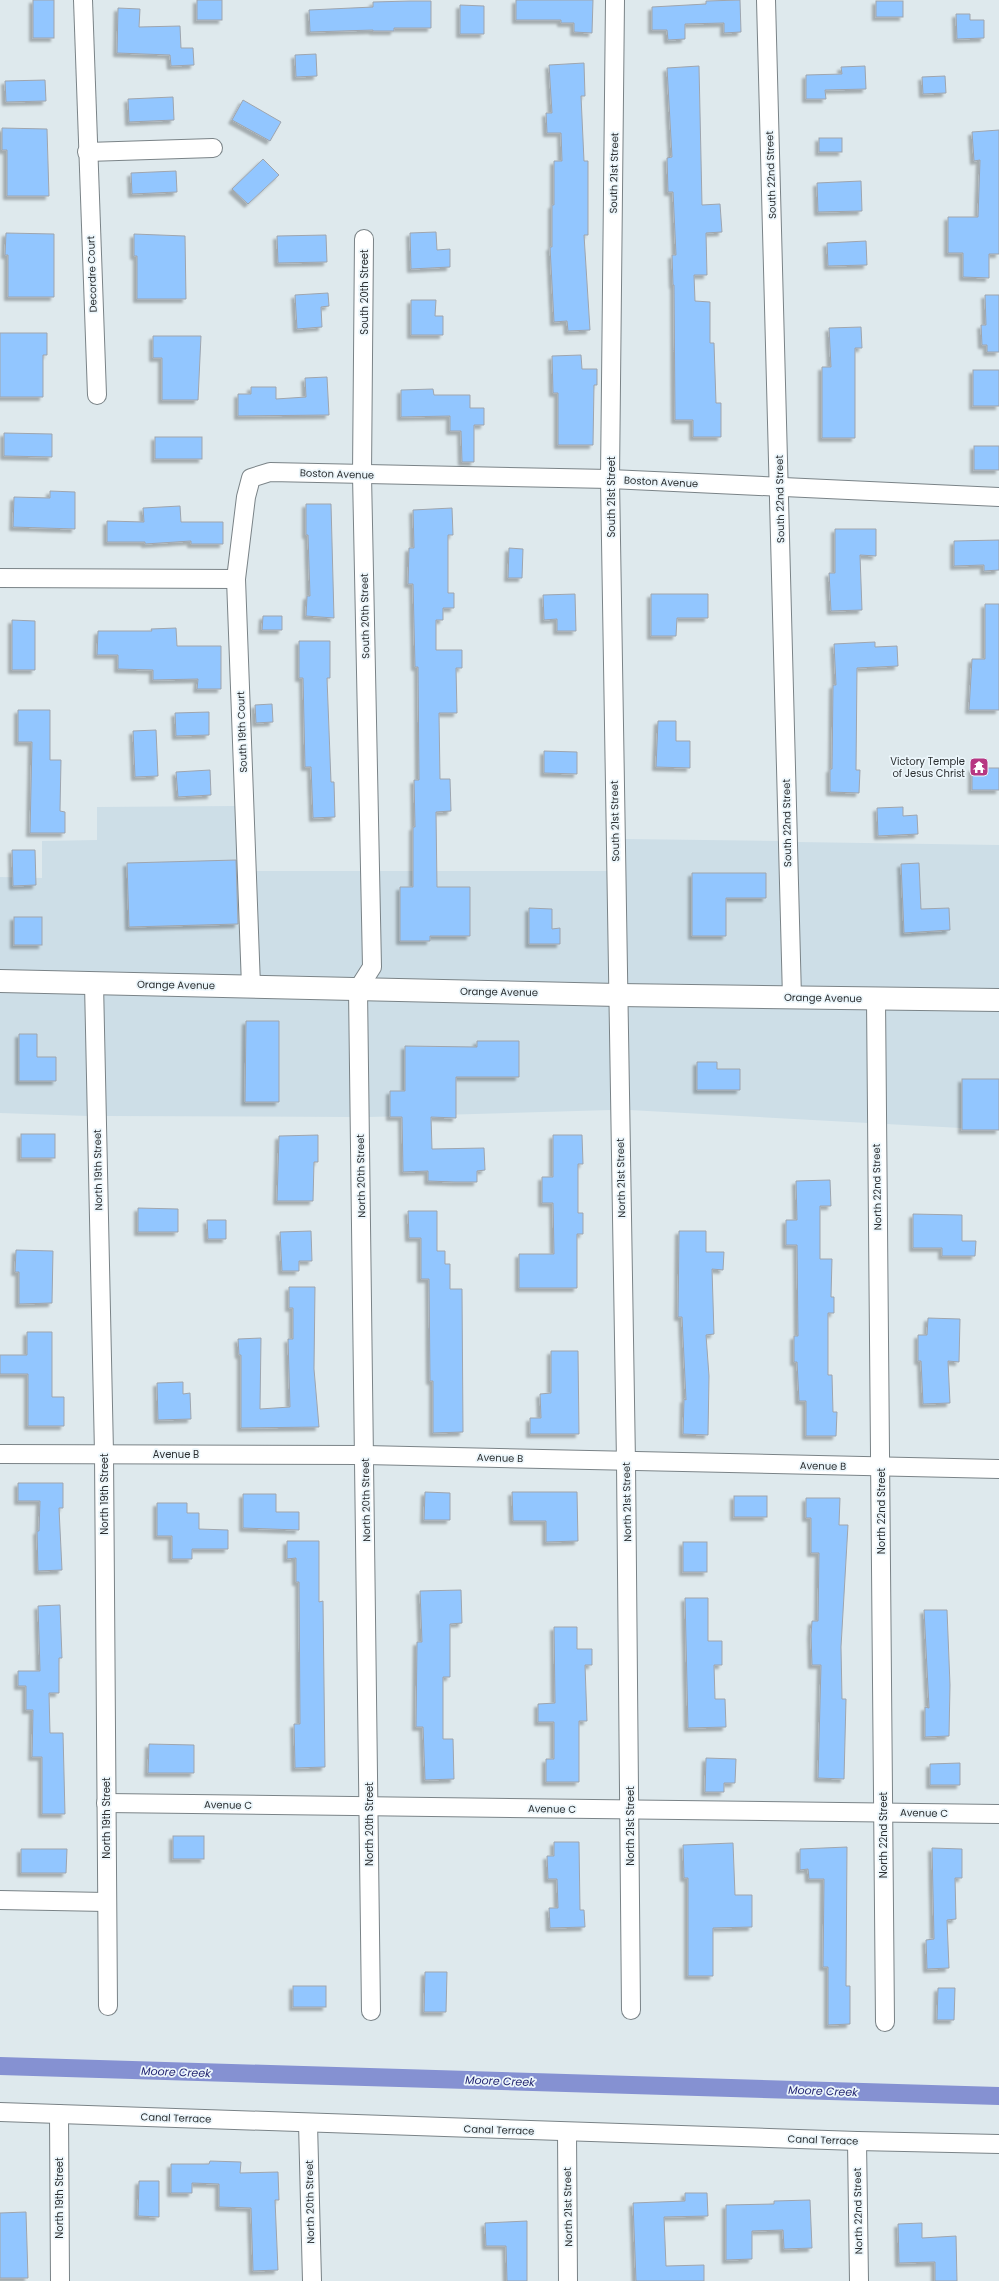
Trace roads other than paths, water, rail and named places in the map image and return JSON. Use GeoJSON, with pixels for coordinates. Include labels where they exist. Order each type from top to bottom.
{"type":"FeatureCollection","features":[{"type":"Feature","properties":{"kind":"main road","name":"Orange Avenue"},"geometry":{"type":"LineString","coordinates":[[0,980],[618,995],[999,1000]]}},
{"type":"Feature","properties":{"kind":"street","name":"Decordre Court"},"geometry":{"type":"LineString","coordinates":[[83,0],[87,152],[97,395]]}},
{"type":"Feature","properties":{"kind":"street","name":"South 21st Street"},"geometry":{"type":"LineString","coordinates":[[616,0],[610,479],[618,995]]}},
{"type":"Feature","properties":{"kind":"street","name":"South 22nd Street"},"geometry":{"type":"LineString","coordinates":[[766,0],[792,998]]}},
{"type":"Feature","properties":{"kind":"street"},"geometry":{"type":"LineString","coordinates":[[87,152],[213,148]]}},
{"type":"Feature","properties":{"kind":"street","name":"South 20th Street"},"geometry":{"type":"LineString","coordinates":[[358,989],[372,967],[362,475],[364,239]]}},
{"type":"Feature","properties":{"kind":"street","name":"Boston Avenue"},"geometry":{"type":"LineString","coordinates":[[251,478],[270,472],[610,479],[999,497]]}},
{"type":"Feature","properties":{"kind":"street","name":"South 19th Court"},"geometry":{"type":"LineString","coordinates":[[251,478],[246,497],[236,579],[251,986]]}},
{"type":"Feature","properties":{"kind":"street"},"geometry":{"type":"LineString","coordinates":[[0,578],[236,579]]}},
{"type":"Feature","properties":{"kind":"street","name":"North 19th Street"},"geometry":{"type":"LineString","coordinates":[[94,983],[104,1453],[106,1902],[108,2006]]}},
{"type":"Feature","properties":{"kind":"street","name":"North 20th Street"},"geometry":{"type":"LineString","coordinates":[[358,989],[371,2011]]}},
{"type":"Feature","properties":{"kind":"street","name":"North 21st Street"},"geometry":{"type":"LineString","coordinates":[[618,995],[626,1462],[630,1810],[630,2010]]}},
{"type":"Feature","properties":{"kind":"street","name":"North 22nd Street"},"geometry":{"type":"LineString","coordinates":[[876,999],[885,2022]]}},
{"type":"Feature","properties":{"kind":"street","name":"Avenue B"},"geometry":{"type":"LineString","coordinates":[[0,1454],[104,1453],[365,1455],[626,1462],[999,1469]]}},
{"type":"Feature","properties":{"kind":"street","name":"Avenue C"},"geometry":{"type":"LineString","coordinates":[[106,1803],[999,1814]]}},
{"type":"Feature","properties":{"kind":"street"},"geometry":{"type":"LineString","coordinates":[[0,1900],[106,1902]]}},
{"type":"Feature","properties":{"kind":"street","name":"Canal Terrace"},"geometry":{"type":"LineString","coordinates":[[0,2112],[567,2132],[999,2144]]}},
{"type":"Feature","properties":{"kind":"street","name":"North 19th Street"},"geometry":{"type":"LineString","coordinates":[[59,2114],[60,2281]]}},
{"type":"Feature","properties":{"kind":"street","name":"North 20th Street"},"geometry":{"type":"LineString","coordinates":[[308,2123],[312,2281]]}},
{"type":"Feature","properties":{"kind":"street","name":"North 21st Street"},"geometry":{"type":"LineString","coordinates":[[567,2132],[568,2281]]}},
{"type":"Feature","properties":{"kind":"street","name":"North 22nd Street"},"geometry":{"type":"LineString","coordinates":[[857,2141],[859,2281]]}},
{"type":"Feature","properties":{"kind":"waterway","name":"Moore Creek"},"geometry":{"type":"LineString","coordinates":[[0,2066],[999,2096]]}},
{"type":"Feature","properties":{"kind":"place","name":"Victory Temple of Jesus Christ"},"geometry":{"type":"Point","coordinates":[979,767]}}]}
